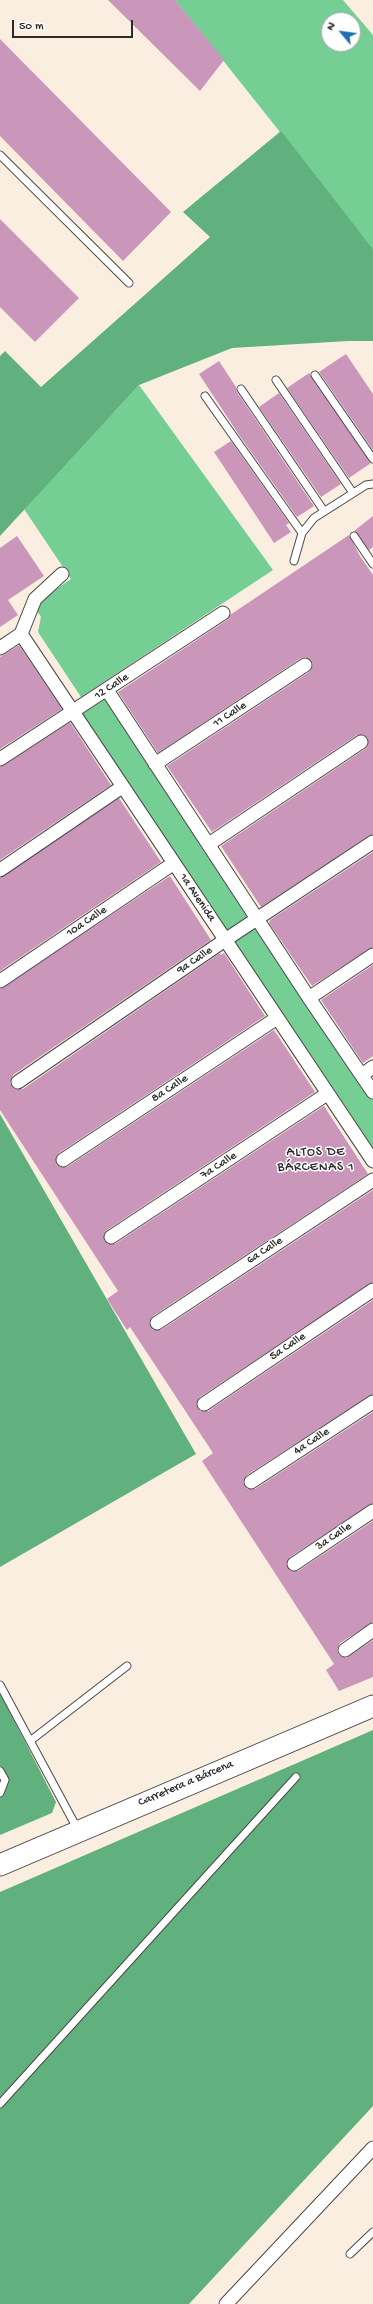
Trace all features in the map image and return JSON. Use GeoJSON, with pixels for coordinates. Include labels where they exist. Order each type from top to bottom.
{"type":"FeatureCollection","features":[{"type":"Feature","properties":{"kind":"main road","name":"Carretera a Bárcena"},"geometry":{"type":"LineString","coordinates":[[0,1865],[78,1830],[373,1706]]}},
{"type":"Feature","properties":{"kind":"street"},"geometry":{"type":"LineString","coordinates":[[0,648],[21,634],[35,599],[62,574]]}},
{"type":"Feature","properties":{"kind":"street","name":"12 Calle"},"geometry":{"type":"LineString","coordinates":[[0,759],[223,614]]}},
{"type":"Feature","properties":{"kind":"street","name":"1a Avenida"},"geometry":{"type":"LineString","coordinates":[[21,634],[373,1162]]}},
{"type":"Feature","properties":{"kind":"street","name":"11 Calle"},"geometry":{"type":"LineString","coordinates":[[155,764],[305,665]]}},
{"type":"Feature","properties":{"kind":"street"},"geometry":{"type":"LineString","coordinates":[[107,690],[309,998],[373,1092]]}},
{"type":"Feature","properties":{"kind":"street"},"geometry":{"type":"LineString","coordinates":[[209,844],[362,742]]}},
{"type":"Feature","properties":{"kind":"street"},"geometry":{"type":"LineString","coordinates":[[0,870],[122,787]]}},
{"type":"Feature","properties":{"kind":"street","name":"9a Calle"},"geometry":{"type":"LineString","coordinates":[[18,1082],[225,940],[373,842]]}},
{"type":"Feature","properties":{"kind":"street","name":"10a Calle"},"geometry":{"type":"LineString","coordinates":[[0,981],[174,864]]}},
{"type":"Feature","properties":{"kind":"street"},"geometry":{"type":"LineString","coordinates":[[309,998],[373,955]]}},
{"type":"Feature","properties":{"kind":"street","name":"8a Calle"},"geometry":{"type":"LineString","coordinates":[[63,1160],[277,1018]]}},
{"type":"Feature","properties":{"kind":"street"},"geometry":{"type":"LineString","coordinates":[[362,1075],[373,1068]]}},
{"type":"Feature","properties":{"kind":"street","name":"7a Calle"},"geometry":{"type":"LineString","coordinates":[[111,1237],[327,1094]]}},
{"type":"Feature","properties":{"kind":"street","name":"6a Calle"},"geometry":{"type":"LineString","coordinates":[[158,1323],[373,1180]]}},
{"type":"Feature","properties":{"kind":"street","name":"5a Calle"},"geometry":{"type":"LineString","coordinates":[[204,1404],[373,1290]]}},
{"type":"Feature","properties":{"kind":"street","name":"4a Calle"},"geometry":{"type":"LineString","coordinates":[[252,1482],[373,1402]]}},
{"type":"Feature","properties":{"kind":"street","name":"3a Calle"},"geometry":{"type":"LineString","coordinates":[[294,1564],[373,1511]]}},
{"type":"Feature","properties":{"kind":"street"},"geometry":{"type":"LineString","coordinates":[[344,1650],[373,1630]]}},
{"type":"Feature","properties":{"kind":"street"},"geometry":{"type":"LineString","coordinates":[[226,2304],[373,2148]]}},
{"type":"Feature","properties":{"kind":"lane"},"geometry":{"type":"LineString","coordinates":[[0,155],[128,283]]}},
{"type":"Feature","properties":{"kind":"lane"},"geometry":{"type":"LineString","coordinates":[[316,375],[373,459]]}},
{"type":"Feature","properties":{"kind":"lane"},"geometry":{"type":"LineString","coordinates":[[276,380],[353,493]]}},
{"type":"Feature","properties":{"kind":"lane"},"geometry":{"type":"LineString","coordinates":[[241,389],[324,511]]}},
{"type":"Feature","properties":{"kind":"lane"},"geometry":{"type":"LineString","coordinates":[[205,396],[302,533]]}},
{"type":"Feature","properties":{"kind":"lane"},"geometry":{"type":"LineString","coordinates":[[294,560],[302,533],[314,518],[366,485],[373,484]]}},
{"type":"Feature","properties":{"kind":"lane"},"geometry":{"type":"LineString","coordinates":[[354,536],[373,564]]}},
{"type":"Feature","properties":{"kind":"lane"},"geometry":{"type":"LineString","coordinates":[[30,1741],[127,1666]]}},
{"type":"Feature","properties":{"kind":"lane"},"geometry":{"type":"LineString","coordinates":[[1,1687],[78,1830]]}},
{"type":"Feature","properties":{"kind":"lane"},"geometry":{"type":"LineString","coordinates":[[0,1771],[5,1780],[0,1793]]}},
{"type":"Feature","properties":{"kind":"lane"},"geometry":{"type":"LineString","coordinates":[[0,2104],[296,1777]]}},
{"type":"Feature","properties":{"kind":"lane"},"geometry":{"type":"LineString","coordinates":[[350,2254],[373,2232]]}},
{"type":"Feature","properties":{"kind":"green space"},"geometry":{"type":"Polygon","coordinates":[[[175,0],[343,0],[353,12],[321,12],[321,52],[361,52],[361,21],[373,35],[373,249],[175,0]]]}},
{"type":"Feature","properties":{"kind":"green space"},"geometry":{"type":"Polygon","coordinates":[[[281,131],[373,249],[373,341],[348,341],[232,348],[139,385],[0,536],[0,356],[5,351],[41,387],[210,237],[183,212],[281,131]]]}},
{"type":"Feature","properties":{"kind":"green space"},"geometry":{"type":"Polygon","coordinates":[[[139,385],[273,570],[81,697],[38,632],[41,617],[33,605],[71,579],[24,509],[139,385]]]}},
{"type":"Feature","properties":{"kind":"green space"},"geometry":{"type":"Polygon","coordinates":[[[107,690],[373,1092],[373,1161],[72,712],[107,690]]]}},
{"type":"Feature","properties":{"kind":"green space"},"geometry":{"type":"Polygon","coordinates":[[[0,1114],[196,1454],[0,1567],[0,1114]]]}},
{"type":"Feature","properties":{"kind":"green space"},"geometry":{"type":"Polygon","coordinates":[[[0,1693],[56,1802],[52,1813],[0,1835],[0,1693]]]}},
{"type":"Feature","properties":{"kind":"green space"},"geometry":{"type":"Polygon","coordinates":[[[373,1730],[373,2106],[189,2304],[0,2304],[0,1892],[373,1730]]]}},
{"type":"Feature","properties":{"kind":"building"},"geometry":{"type":"Polygon","coordinates":[[[108,0],[175,0],[224,60],[200,91],[108,0]]]}},
{"type":"Feature","properties":{"kind":"building"},"geometry":{"type":"Polygon","coordinates":[[[0,39],[171,212],[123,261],[0,136],[0,39]]]}},
{"type":"Feature","properties":{"kind":"building"},"geometry":{"type":"Polygon","coordinates":[[[0,219],[79,298],[35,342],[0,307],[0,219]]]}},
{"type":"Feature","properties":{"kind":"building"},"geometry":{"type":"Polygon","coordinates":[[[346,354],[373,394],[373,450],[319,372],[346,354]]]}},
{"type":"Feature","properties":{"kind":"building"},"geometry":{"type":"Polygon","coordinates":[[[219,361],[236,387],[237,392],[314,506],[297,517],[239,435],[199,374],[219,361]]]}},
{"type":"Feature","properties":{"kind":"building"},"geometry":{"type":"Polygon","coordinates":[[[309,373],[371,463],[349,478],[287,388],[309,373]]]}},
{"type":"Feature","properties":{"kind":"building"},"geometry":{"type":"Polygon","coordinates":[[[279,393],[341,484],[321,497],[259,407],[279,393]]]}},
{"type":"Feature","properties":{"kind":"building"},"geometry":{"type":"Polygon","coordinates":[[[231,441],[289,523],[286,525],[291,532],[274,543],[214,452],[231,441]]]}},
{"type":"Feature","properties":{"kind":"building"},"geometry":{"type":"Polygon","coordinates":[[[373,516],[373,547],[369,550],[354,531],[373,516]]]}},
{"type":"Feature","properties":{"kind":"building"},"geometry":{"type":"Polygon","coordinates":[[[349,535],[360,556],[373,575],[373,834],[261,907],[221,846],[365,749],[368,745],[368,738],[364,735],[357,735],[212,832],[167,766],[309,672],[313,665],[311,660],[305,657],[301,658],[158,753],[118,692],[227,620],[230,615],[349,535]]]}},
{"type":"Feature","properties":{"kind":"building"},"geometry":{"type":"Polygon","coordinates":[[[17,536],[44,576],[8,600],[18,615],[0,627],[0,548],[17,536]]]}},
{"type":"Feature","properties":{"kind":"building"},"geometry":{"type":"Polygon","coordinates":[[[19,645],[62,709],[0,749],[0,657],[19,645]]]}},
{"type":"Feature","properties":{"kind":"building"},"geometry":{"type":"Polygon","coordinates":[[[70,722],[111,785],[0,860],[0,767],[70,722]]]}},
{"type":"Feature","properties":{"kind":"building"},"geometry":{"type":"Polygon","coordinates":[[[119,798],[161,862],[0,971],[0,878],[119,798]]]}},
{"type":"Feature","properties":{"kind":"building"},"geometry":{"type":"Polygon","coordinates":[[[373,852],[373,947],[312,986],[269,923],[270,920],[373,852]]]}},
{"type":"Feature","properties":{"kind":"building"},"geometry":{"type":"Polygon","coordinates":[[[170,876],[211,940],[13,1075],[10,1083],[15,1089],[23,1089],[220,953],[221,955],[224,953],[265,1016],[59,1153],[56,1157],[56,1164],[60,1167],[67,1167],[274,1030],[315,1092],[107,1230],[104,1234],[104,1241],[108,1244],[115,1244],[324,1106],[368,1174],[153,1316],[149,1323],[153,1330],[161,1330],[373,1190],[373,1282],[200,1397],[196,1404],[200,1411],[208,1411],[373,1300],[373,1394],[247,1475],[243,1482],[247,1489],[255,1489],[373,1412],[373,1503],[290,1557],[286,1564],[290,1571],[298,1571],[373,1521],[373,1622],[340,1643],[337,1650],[339,1655],[346,1658],[373,1640],[373,1677],[339,1691],[326,1670],[334,1664],[202,1461],[213,1453],[130,1327],[127,1330],[107,1299],[118,1291],[0,1110],[0,989],[170,876]]]}},
{"type":"Feature","properties":{"kind":"building"},"geometry":{"type":"Polygon","coordinates":[[[373,965],[373,1056],[363,1063],[321,1000],[373,965]]]}},
{"type":"Feature","properties":{"kind":"district","name":"ALTOS DE BÁRCENAS 1"},"geometry":{"type":"Point","coordinates":[316,1160]}}]}
